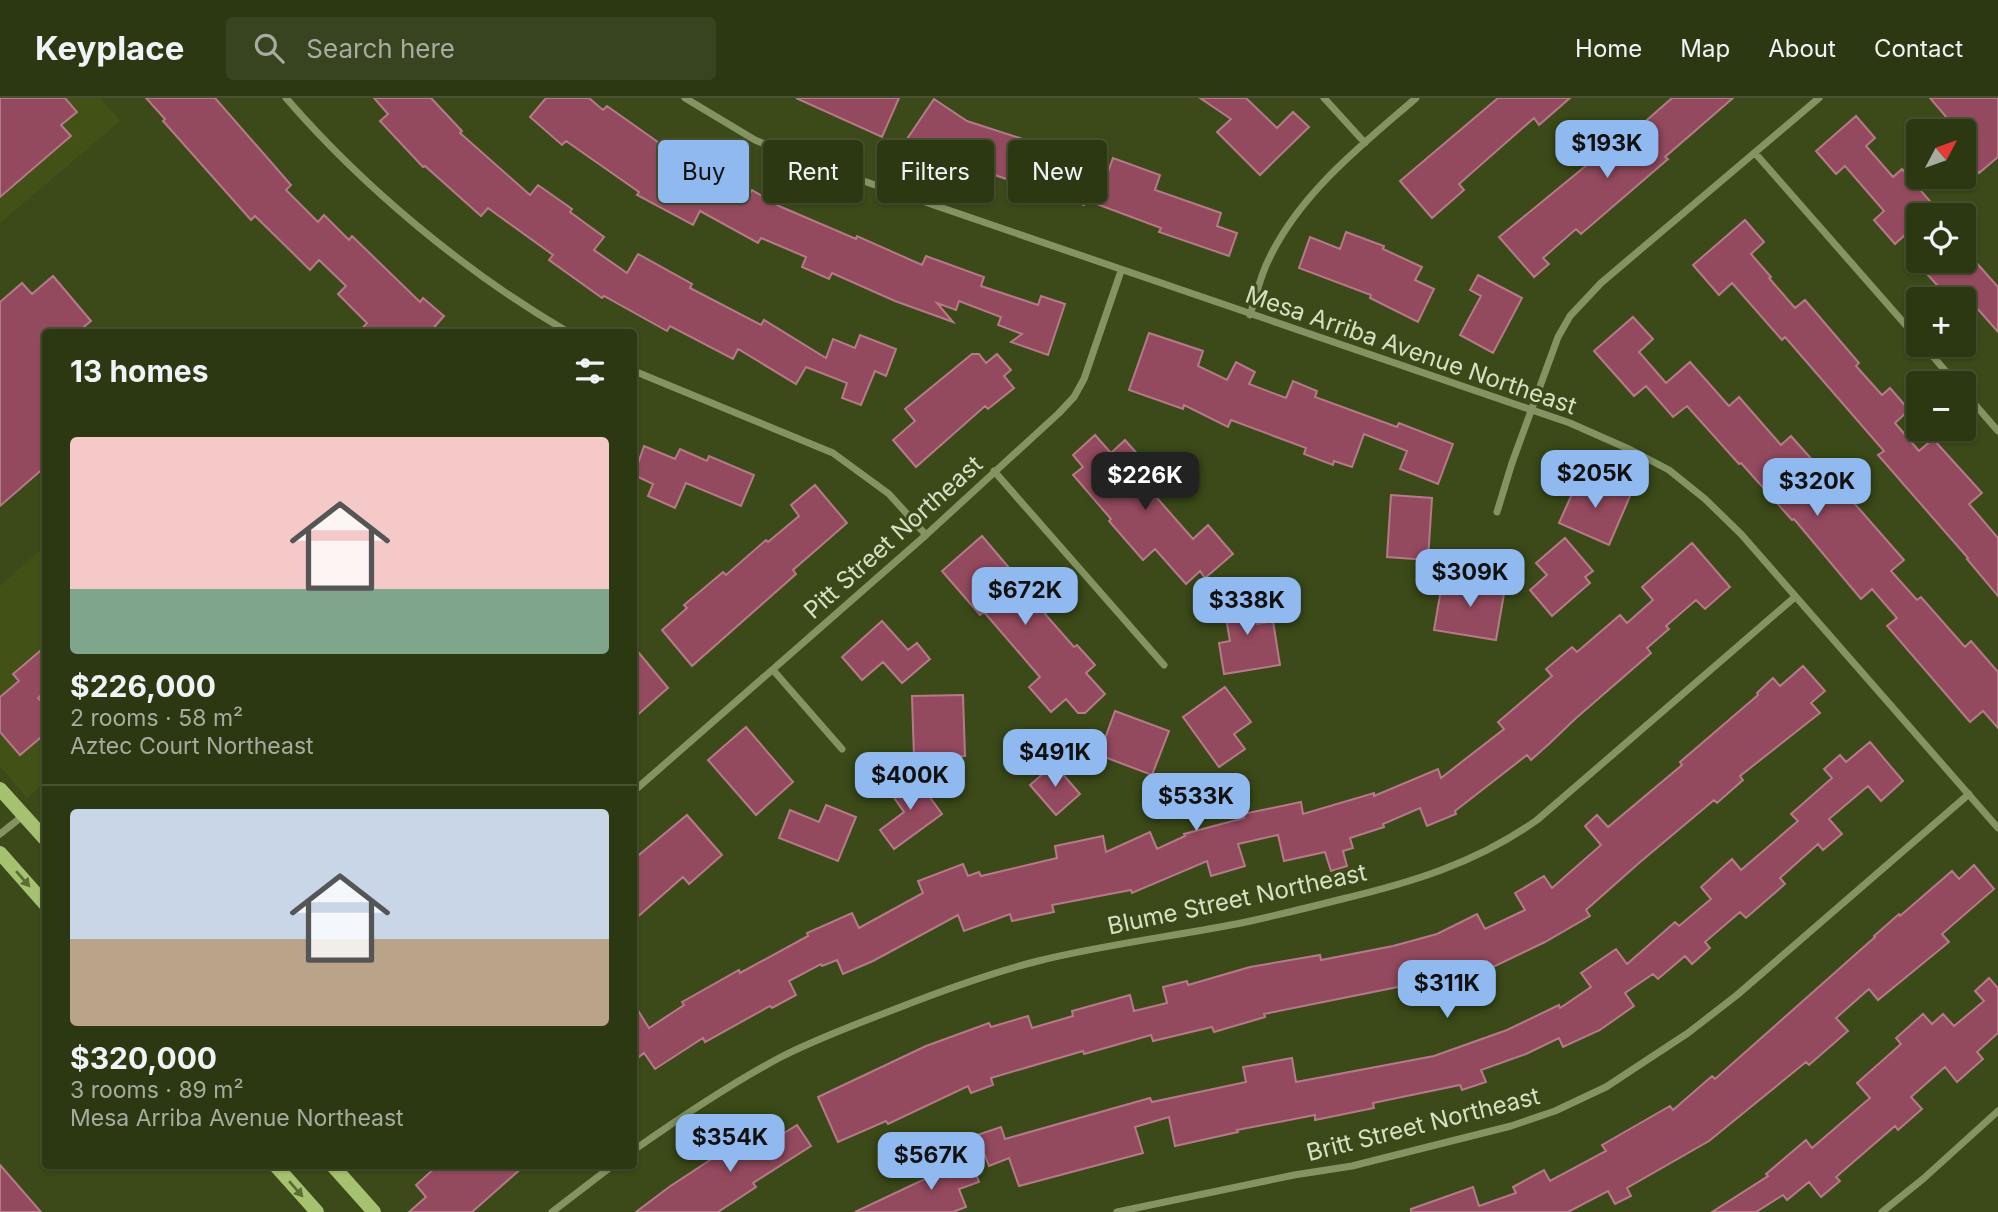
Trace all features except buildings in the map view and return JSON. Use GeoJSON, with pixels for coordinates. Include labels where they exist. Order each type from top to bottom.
{"type":"FeatureCollection","features":[{"type":"Feature","properties":{"kind":"main road"},"geometry":{"type":"LineString","coordinates":[[0,789],[42,836]]}},
{"type":"Feature","properties":{"kind":"main road"},"geometry":{"type":"LineString","coordinates":[[0,853],[42,900]]}},
{"type":"Feature","properties":{"kind":"main road"},"geometry":{"type":"LineString","coordinates":[[279,1169],[317,1212]]}},
{"type":"Feature","properties":{"kind":"main road"},"geometry":{"type":"LineString","coordinates":[[336,1169],[374,1212]]}},
{"type":"Feature","properties":{"kind":"street"},"geometry":{"type":"LineString","coordinates":[[286,98],[310,127],[372,186],[452,253],[564,329]]}},
{"type":"Feature","properties":{"kind":"street","name":"Mesa Arriba Avenue Northeast"},"geometry":{"type":"LineString","coordinates":[[685,98],[755,140],[811,163],[1531,409],[1631,450],[1669,471],[1705,499],[1741,534],[1998,828]]}},
{"type":"Feature","properties":{"kind":"street"},"geometry":{"type":"LineString","coordinates":[[1324,98],[1365,143]]}},
{"type":"Feature","properties":{"kind":"street"},"geometry":{"type":"LineString","coordinates":[[1250,315],[1268,260],[1306,201],[1416,98]]}},
{"type":"Feature","properties":{"kind":"street"},"geometry":{"type":"LineString","coordinates":[[1497,512],[1531,409],[1558,337],[1570,316],[1584,299],[1819,98]]}},
{"type":"Feature","properties":{"kind":"street"},"geometry":{"type":"LineString","coordinates":[[1755,153],[1906,326]]}},
{"type":"Feature","properties":{"kind":"street","name":"Pitt Street Northeast"},"geometry":{"type":"LineString","coordinates":[[637,788],[926,535],[1074,397],[1084,379],[1121,271]]}},
{"type":"Feature","properties":{"kind":"street"},"geometry":{"type":"LineString","coordinates":[[1933,357],[1946,371]]}},
{"type":"Feature","properties":{"kind":"street"},"geometry":{"type":"LineString","coordinates":[[637,373],[833,453],[890,494],[926,535]]}},
{"type":"Feature","properties":{"kind":"street"},"geometry":{"type":"LineString","coordinates":[[1976,406],[1998,431]]}},
{"type":"Feature","properties":{"kind":"street"},"geometry":{"type":"LineString","coordinates":[[994,471],[1164,665]]}},
{"type":"Feature","properties":{"kind":"street","name":"Blume Street Northeast"},"geometry":{"type":"LineString","coordinates":[[637,1148],[679,1118],[782,1057],[857,1024],[968,981],[998,971],[1091,949],[1296,911],[1409,882],[1460,864],[1508,841],[1538,820],[1795,597]]}},
{"type":"Feature","properties":{"kind":"street"},"geometry":{"type":"LineString","coordinates":[[773,670],[842,749]]}},
{"type":"Feature","properties":{"kind":"street","name":"Britt Street Northeast"},"geometry":{"type":"LineString","coordinates":[[1117,1212],[1294,1175],[1352,1166],[1511,1126],[1555,1111],[1606,1087],[1688,1033],[1737,995],[1969,794]]}},
{"type":"Feature","properties":{"kind":"street"},"geometry":{"type":"LineString","coordinates":[[0,834],[23,815]]}},
{"type":"Feature","properties":{"kind":"street"},"geometry":{"type":"LineString","coordinates":[[1882,1212],[1998,1111]]}},
{"type":"Feature","properties":{"kind":"street"},"geometry":{"type":"LineString","coordinates":[[552,1212],[608,1169]]}},
{"type":"Feature","properties":{"kind":"shaded area"},"geometry":{"type":"Polygon","coordinates":[[[0,98],[100,98],[120,121],[0,223],[0,98]]]}},
{"type":"Feature","properties":{"kind":"shaded area"},"geometry":{"type":"Polygon","coordinates":[[[42,549],[42,785],[27,798],[0,766],[0,586],[42,549]]]}}]}
